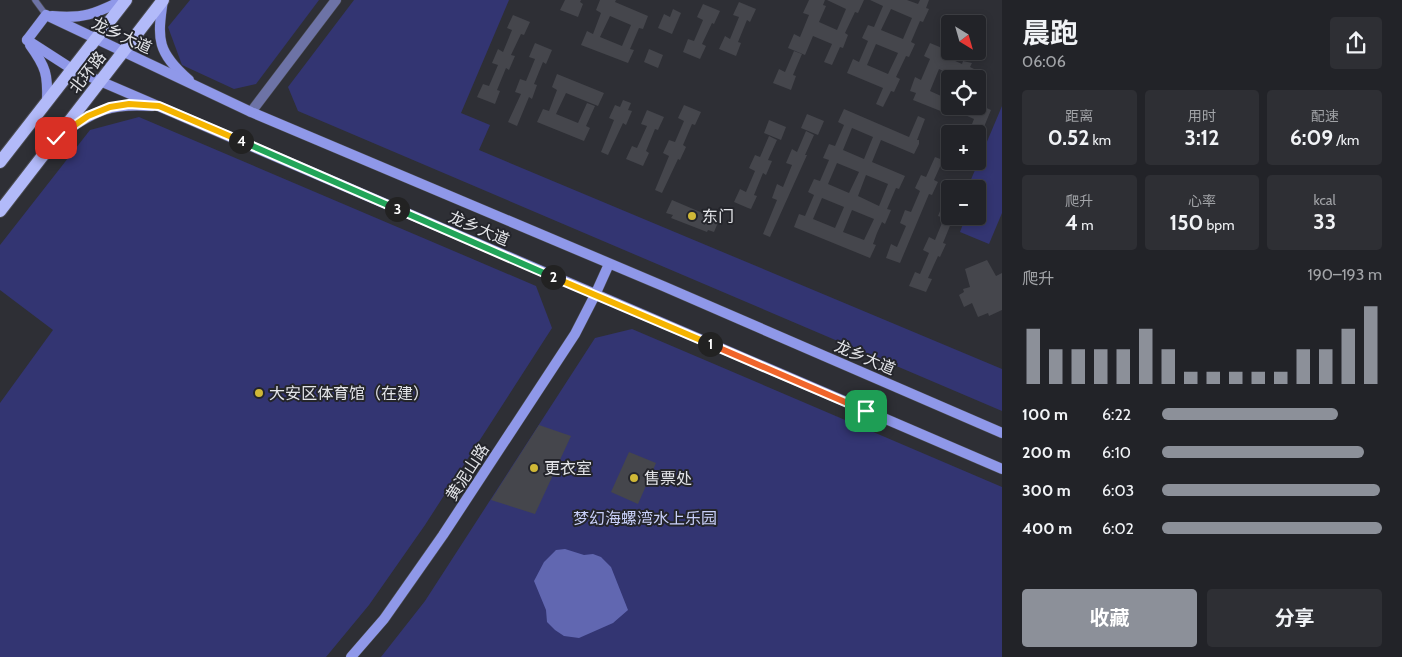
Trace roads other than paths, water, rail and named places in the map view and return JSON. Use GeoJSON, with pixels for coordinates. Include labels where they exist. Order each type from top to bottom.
{"type":"FeatureCollection","features":[{"type":"Feature","properties":{"kind":"main road"},"geometry":{"type":"LineString","coordinates":[[47,101],[48,80],[42,61],[27,40],[46,15],[73,18],[100,12],[124,0]]}},
{"type":"Feature","properties":{"kind":"main road","name":"北环路"},"geometry":{"type":"LineString","coordinates":[[0,162],[124,0]]}},
{"type":"Feature","properties":{"kind":"main road"},"geometry":{"type":"LineString","coordinates":[[163,0],[159,27],[163,52],[178,70],[197,87]]}},
{"type":"Feature","properties":{"kind":"main road","name":"北环路"},"geometry":{"type":"LineString","coordinates":[[0,211],[163,0]]}},
{"type":"Feature","properties":{"kind":"main road","name":"龙乡大道"},"geometry":{"type":"LineString","coordinates":[[46,15],[95,40],[251,112],[1002,432]]}},
{"type":"Feature","properties":{"kind":"main road","name":"龙乡大道"},"geometry":{"type":"LineString","coordinates":[[27,40],[72,69],[1002,469]]}},
{"type":"Feature","properties":{"kind":"main road"},"geometry":{"type":"LineString","coordinates":[[56,138],[88,116],[110,107],[129,104],[159,106]]}},
{"type":"Feature","properties":{"kind":"main road","name":"黄泥山路"},"geometry":{"type":"LineString","coordinates":[[351,657],[384,618],[443,534],[575,334],[609,264]]}},
{"type":"Feature","properties":{"kind":"street"},"geometry":{"type":"LineString","coordinates":[[251,112],[336,0]]}},
{"type":"Feature","properties":{"kind":"lane"},"geometry":{"type":"LineString","coordinates":[[35,0],[46,15]]}},
{"type":"Feature","properties":{"kind":"water"},"geometry":{"type":"Polygon","coordinates":[[[565,549],[584,555],[593,554],[601,557],[611,567],[628,610],[613,623],[579,638],[564,636],[547,622],[546,610],[534,581],[544,562],[556,550],[565,549]]]}},
{"type":"Feature","properties":{"kind":"place","name":"东门"},"geometry":{"type":"Point","coordinates":[692,216]}},
{"type":"Feature","properties":{"kind":"place","name":"大安区体育馆（在建）"},"geometry":{"type":"Point","coordinates":[259,393]}},
{"type":"Feature","properties":{"kind":"place","name":"更衣室"},"geometry":{"type":"Point","coordinates":[534,468]}},
{"type":"Feature","properties":{"kind":"place","name":"售票处"},"geometry":{"type":"Point","coordinates":[634,478]}},
{"type":"Feature","properties":{"kind":"park label","name":"梦幻海螺湾水上乐园"},"geometry":{"type":"Point","coordinates":[645,518]}}]}
